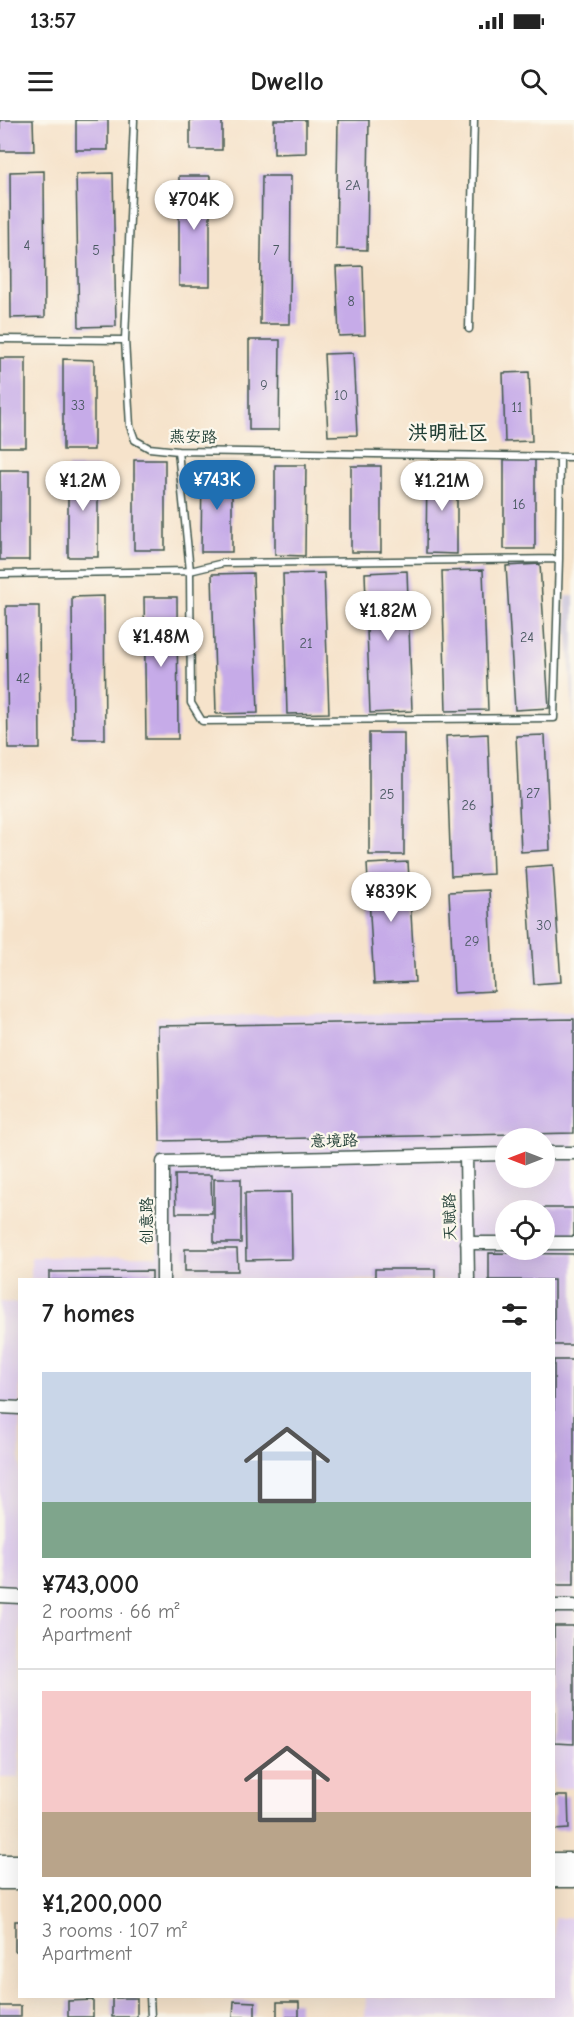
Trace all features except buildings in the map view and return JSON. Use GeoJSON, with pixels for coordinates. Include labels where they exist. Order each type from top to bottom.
{"type":"FeatureCollection","features":[{"type":"Feature","properties":{"kind":"main road"},"geometry":{"type":"LineString","coordinates":[[555,1862],[574,1862]]}},
{"type":"Feature","properties":{"kind":"main road"},"geometry":{"type":"LineString","coordinates":[[0,1864],[18,1864]]}},
{"type":"Feature","properties":{"kind":"main road"},"geometry":{"type":"LineString","coordinates":[[555,1878],[574,1878]]}},
{"type":"Feature","properties":{"kind":"main road"},"geometry":{"type":"LineString","coordinates":[[0,1880],[18,1880]]}},
{"type":"Feature","properties":{"kind":"street"},"geometry":{"type":"LineString","coordinates":[[555,1153],[574,1153]]}},
{"type":"Feature","properties":{"kind":"street","name":"意境路"},"geometry":{"type":"LineString","coordinates":[[163,1162],[495,1154]]}},
{"type":"Feature","properties":{"kind":"street","name":"天赋路"},"geometry":{"type":"LineString","coordinates":[[466,1155],[468,1278]]}},
{"type":"Feature","properties":{"kind":"street","name":"创意路"},"geometry":{"type":"LineString","coordinates":[[163,1162],[164,1278]]}},
{"type":"Feature","properties":{"kind":"street"},"geometry":{"type":"LineString","coordinates":[[467,1243],[495,1243]]}},
{"type":"Feature","properties":{"kind":"street"},"geometry":{"type":"LineString","coordinates":[[555,1243],[574,1243]]}},
{"type":"Feature","properties":{"kind":"street"},"geometry":{"type":"LineString","coordinates":[[0,1407],[18,1408]]}},
{"type":"Feature","properties":{"kind":"street"},"geometry":{"type":"LineString","coordinates":[[0,1596],[18,1597]]}},
{"type":"Feature","properties":{"kind":"street"},"geometry":{"type":"LineString","coordinates":[[555,1606],[574,1606]]}},
{"type":"Feature","properties":{"kind":"lane","name":"燕安路"},"geometry":{"type":"LineString","coordinates":[[134,120],[125,340],[130,426],[135,440],[149,448],[178,451],[574,457]]}},
{"type":"Feature","properties":{"kind":"lane"},"geometry":{"type":"LineString","coordinates":[[469,329],[474,120]]}},
{"type":"Feature","properties":{"kind":"lane"},"geometry":{"type":"LineString","coordinates":[[0,339],[125,340]]}},
{"type":"Feature","properties":{"kind":"lane"},"geometry":{"type":"LineString","coordinates":[[178,451],[190,571],[191,703],[202,721],[554,718],[560,457]]}},
{"type":"Feature","properties":{"kind":"lane"},"geometry":{"type":"LineString","coordinates":[[0,574],[190,571],[223,563],[559,559]]}},
{"type":"Feature","properties":{"kind":"lane"},"geometry":{"type":"LineString","coordinates":[[150,1998],[150,2017]]}},
{"type":"Feature","properties":{"kind":"shaded area"},"geometry":{"type":"Polygon","coordinates":[[[565,596],[574,596],[574,725],[565,596]]]}},
{"type":"Feature","properties":{"kind":"shaded area"},"geometry":{"type":"Polygon","coordinates":[[[574,1011],[574,1788],[555,1788],[555,1278],[31,1278],[31,1257],[158,1256],[156,1017],[574,1011]]]}},
{"type":"Feature","properties":{"kind":"shaded area"},"geometry":{"type":"Polygon","coordinates":[[[0,1302],[18,1303],[18,1778],[0,1778],[0,1302]]]}},
{"type":"Feature","properties":{"kind":"shaded area"},"geometry":{"type":"Polygon","coordinates":[[[555,1918],[574,1918],[574,2017],[365,2017],[366,1998],[555,1998],[555,1918]]]}},
{"type":"Feature","properties":{"kind":"district","name":"洪明社区"},"geometry":{"type":"Point","coordinates":[448,432]}}]}
